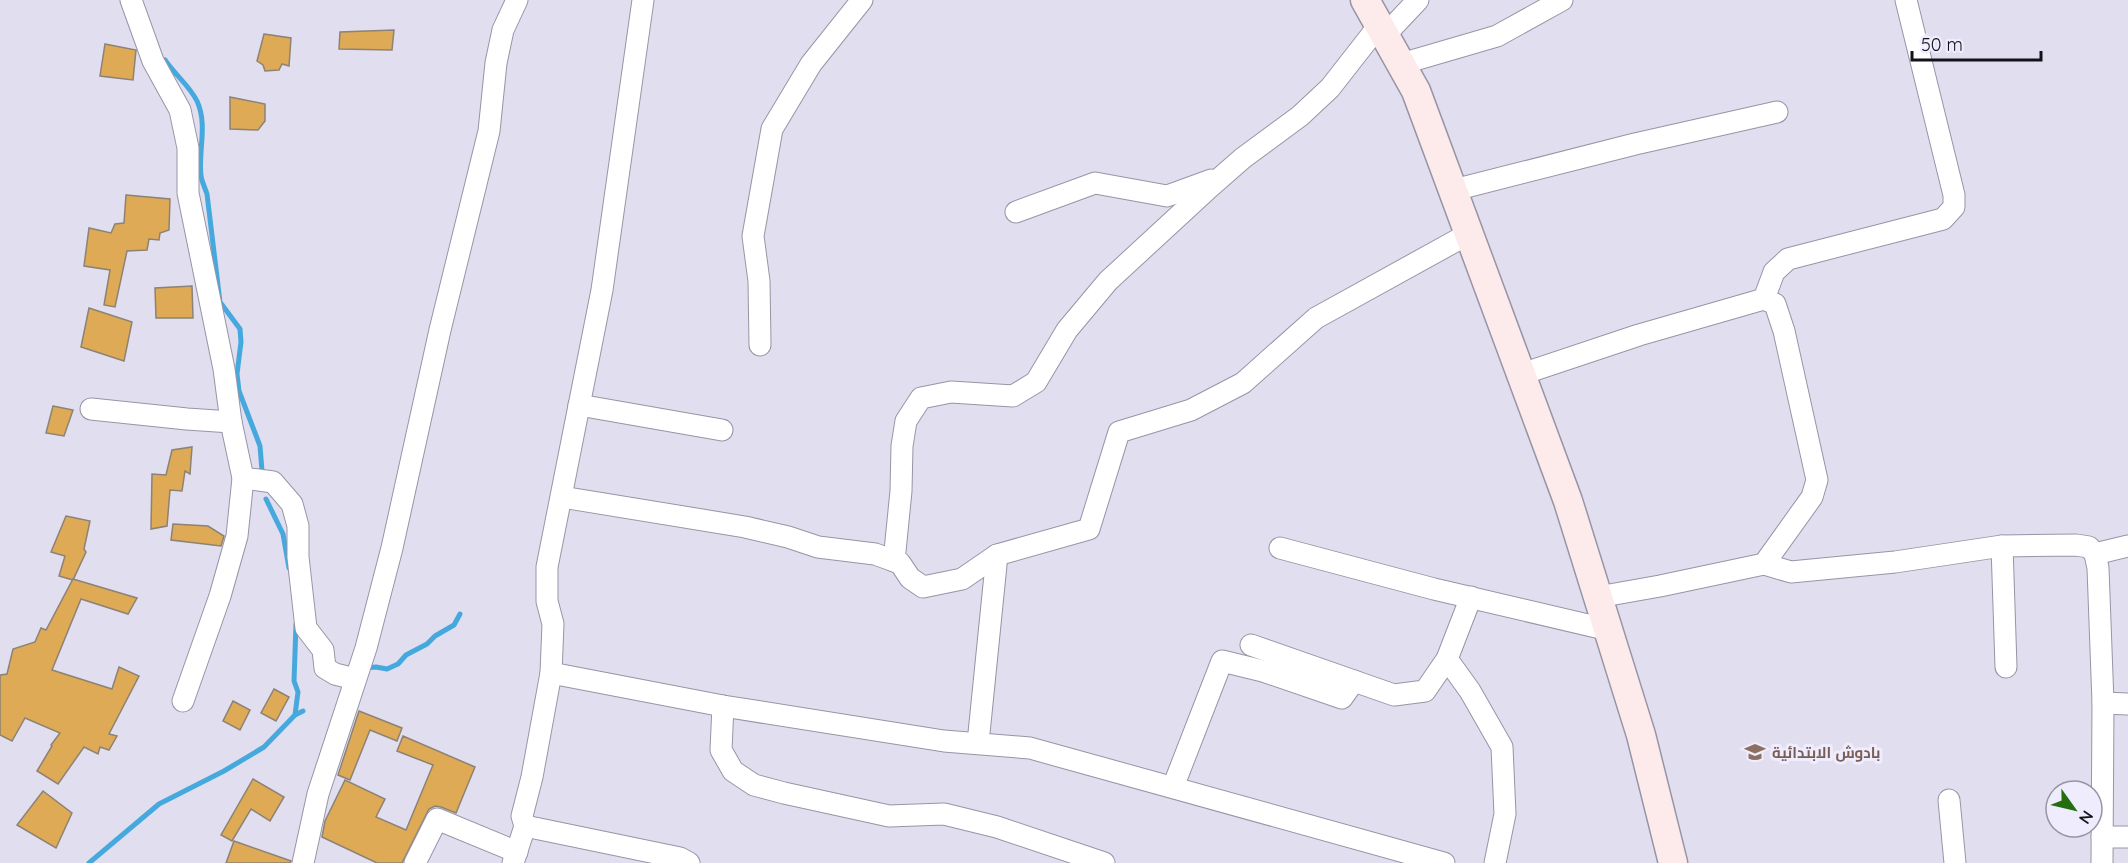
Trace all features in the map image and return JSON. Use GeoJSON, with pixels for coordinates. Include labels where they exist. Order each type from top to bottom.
{"type":"FeatureCollection","features":[{"type":"Feature","properties":{"kind":"street"},"geometry":{"type":"LineString","coordinates":[[131,0],[153,61],[180,110],[188,148],[188,193],[224,369],[231,422],[243,478],[237,536],[220,596],[183,701]]}},
{"type":"Feature","properties":{"kind":"street"},"geometry":{"type":"LineString","coordinates":[[303,863],[318,794],[366,648],[392,548],[438,342],[489,131],[496,63],[503,30],[517,0]]}},
{"type":"Feature","properties":{"kind":"street"},"geometry":{"type":"LineString","coordinates":[[415,863],[437,819],[515,858],[525,826],[522,816],[532,777],[551,673],[554,624],[547,601],[547,567],[602,290],[643,0]]}},
{"type":"Feature","properties":{"kind":"street"},"geometry":{"type":"LineString","coordinates":[[760,345],[759,281],[753,236],[772,129],[811,64],[862,0]]}},
{"type":"Feature","properties":{"kind":"street"},"geometry":{"type":"LineString","coordinates":[[1365,0],[1416,91],[1568,501],[1641,735],[1674,863]]}},
{"type":"Feature","properties":{"kind":"street"},"geometry":{"type":"LineString","coordinates":[[894,561],[901,490],[902,446],[906,421],[921,398],[951,392],[1013,396],[1036,382],[1067,330],[1108,281],[1222,176],[1300,116],[1330,88],[1382,30],[1418,0]]}},
{"type":"Feature","properties":{"kind":"street"},"geometry":{"type":"LineString","coordinates":[[1401,64],[1497,36],[1562,0]]}},
{"type":"Feature","properties":{"kind":"street"},"geometry":{"type":"LineString","coordinates":[[1764,298],[1773,272],[1788,259],[1943,219],[1954,207],[1954,195],[1906,0]]}},
{"type":"Feature","properties":{"kind":"street"},"geometry":{"type":"LineString","coordinates":[[1454,190],[1635,144],[1777,112]]}},
{"type":"Feature","properties":{"kind":"street"},"geometry":{"type":"LineString","coordinates":[[1016,212],[1095,183],[1167,196],[1222,176]]}},
{"type":"Feature","properties":{"kind":"street"},"geometry":{"type":"LineString","coordinates":[[562,497],[745,527],[818,547],[875,554],[900,563],[910,578],[923,587],[962,579],[997,555],[1089,529],[1119,432],[1191,410],[1243,383],[1316,318],[1470,232]]}},
{"type":"Feature","properties":{"kind":"street"},"geometry":{"type":"LineString","coordinates":[[1522,374],[1640,335],[1764,298],[1775,304],[1784,331],[1817,480],[1812,497],[1764,564]]}},
{"type":"Feature","properties":{"kind":"street"},"geometry":{"type":"LineString","coordinates":[[579,405],[722,430]]}},
{"type":"Feature","properties":{"kind":"street"},"geometry":{"type":"LineString","coordinates":[[91,409],[231,422]]}},
{"type":"Feature","properties":{"kind":"street"},"geometry":{"type":"LineString","coordinates":[[243,478],[273,482],[292,504],[298,526],[298,557],[306,628],[323,650],[325,668],[335,674],[355,679]]}},
{"type":"Feature","properties":{"kind":"street"},"geometry":{"type":"LineString","coordinates":[[1598,597],[1764,564],[1791,572],[1895,562],[2002,546],[2076,545],[2090,547],[2095,554],[2098,568],[2103,703],[2102,779]]}},
{"type":"Feature","properties":{"kind":"street"},"geometry":{"type":"LineString","coordinates":[[2002,546],[2006,667]]}},
{"type":"Feature","properties":{"kind":"street"},"geometry":{"type":"LineString","coordinates":[[2095,554],[2128,546]]}},
{"type":"Feature","properties":{"kind":"street"},"geometry":{"type":"LineString","coordinates":[[1280,548],[1434,589],[1609,630]]}},
{"type":"Feature","properties":{"kind":"street"},"geometry":{"type":"LineString","coordinates":[[978,743],[997,555]]}},
{"type":"Feature","properties":{"kind":"street"},"geometry":{"type":"LineString","coordinates":[[1251,645],[1394,695],[1425,691],[1447,659],[1471,597]]}},
{"type":"Feature","properties":{"kind":"street"},"geometry":{"type":"LineString","coordinates":[[1447,659],[1470,691],[1502,747],[1505,814],[1495,863]]}},
{"type":"Feature","properties":{"kind":"street"},"geometry":{"type":"LineString","coordinates":[[1173,787],[1222,661],[1263,671],[1342,698],[1354,681]]}},
{"type":"Feature","properties":{"kind":"street"},"geometry":{"type":"LineString","coordinates":[[551,673],[723,706],[944,741],[1030,748],[1444,863]]}},
{"type":"Feature","properties":{"kind":"street"},"geometry":{"type":"LineString","coordinates":[[2103,703],[2128,704]]}},
{"type":"Feature","properties":{"kind":"street"},"geometry":{"type":"LineString","coordinates":[[723,706],[721,750],[733,771],[754,785],[889,816],[944,814],[997,827],[1104,863]]}},
{"type":"Feature","properties":{"kind":"street"},"geometry":{"type":"LineString","coordinates":[[1948,800],[1955,863]]}},
{"type":"Feature","properties":{"kind":"street"},"geometry":{"type":"LineString","coordinates":[[525,826],[680,858],[689,863]]}},
{"type":"Feature","properties":{"kind":"street"},"geometry":{"type":"LineString","coordinates":[[2104,837],[2128,837]]}},
{"type":"Feature","properties":{"kind":"street"},"geometry":{"type":"LineString","coordinates":[[2102,839],[2102,863]]}},
{"type":"Feature","properties":{"kind":"building"},"geometry":{"type":"Polygon","coordinates":[[[394,30],[392,50],[339,49],[340,32],[394,30]]]}},
{"type":"Feature","properties":{"kind":"building"},"geometry":{"type":"Polygon","coordinates":[[[264,34],[291,38],[289,66],[282,64],[279,70],[265,71],[263,65],[257,61],[264,34]]]}},
{"type":"Feature","properties":{"kind":"building"},"geometry":{"type":"Polygon","coordinates":[[[105,44],[136,50],[133,80],[100,76],[105,44]]]}},
{"type":"Feature","properties":{"kind":"building"},"geometry":{"type":"Polygon","coordinates":[[[230,97],[265,104],[265,121],[258,130],[230,129],[230,97]]]}},
{"type":"Feature","properties":{"kind":"building"},"geometry":{"type":"Polygon","coordinates":[[[126,195],[170,199],[169,230],[160,233],[159,240],[149,239],[147,250],[127,251],[115,307],[104,305],[110,270],[84,266],[89,228],[111,233],[115,224],[124,223],[126,195]]]}},
{"type":"Feature","properties":{"kind":"building"},"geometry":{"type":"Polygon","coordinates":[[[192,286],[193,318],[156,318],[155,288],[192,286]]]}},
{"type":"Feature","properties":{"kind":"building"},"geometry":{"type":"Polygon","coordinates":[[[89,308],[132,322],[124,361],[81,347],[89,308]]]}},
{"type":"Feature","properties":{"kind":"building"},"geometry":{"type":"Polygon","coordinates":[[[53,406],[73,410],[64,436],[46,433],[53,406]]]}},
{"type":"Feature","properties":{"kind":"building"},"geometry":{"type":"Polygon","coordinates":[[[192,447],[190,474],[185,471],[182,491],[170,490],[167,526],[151,529],[152,474],[166,475],[172,450],[192,447]]]}},
{"type":"Feature","properties":{"kind":"building"},"geometry":{"type":"Polygon","coordinates":[[[66,516],[90,521],[84,549],[86,552],[73,580],[59,576],[65,556],[51,552],[66,516]]]}},
{"type":"Feature","properties":{"kind":"building"},"geometry":{"type":"Polygon","coordinates":[[[173,524],[208,526],[224,536],[221,546],[171,540],[173,524]]]}},
{"type":"Feature","properties":{"kind":"building"},"geometry":{"type":"Polygon","coordinates":[[[73,579],[137,598],[128,614],[81,599],[52,670],[112,689],[119,667],[139,676],[109,734],[117,736],[109,750],[100,747],[98,754],[84,747],[58,784],[37,771],[60,733],[25,718],[12,741],[0,735],[0,675],[7,674],[13,649],[35,642],[41,628],[46,630],[73,579]]]}},
{"type":"Feature","properties":{"kind":"building"},"geometry":{"type":"Polygon","coordinates":[[[274,689],[289,697],[276,721],[261,713],[274,689]]]}},
{"type":"Feature","properties":{"kind":"building"},"geometry":{"type":"Polygon","coordinates":[[[233,701],[250,710],[240,730],[223,721],[233,701]]]}},
{"type":"Feature","properties":{"kind":"building"},"geometry":{"type":"Polygon","coordinates":[[[359,711],[402,728],[397,741],[370,730],[350,780],[338,775],[359,711]]]}},
{"type":"Feature","properties":{"kind":"building"},"geometry":{"type":"Polygon","coordinates":[[[403,736],[475,767],[456,813],[435,806],[429,809],[402,863],[377,863],[322,837],[325,821],[345,780],[385,799],[376,817],[406,830],[433,765],[397,751],[403,736]]]}},
{"type":"Feature","properties":{"kind":"building"},"geometry":{"type":"Polygon","coordinates":[[[253,779],[284,797],[270,821],[251,809],[232,841],[221,835],[253,779]]]}},
{"type":"Feature","properties":{"kind":"building"},"geometry":{"type":"Polygon","coordinates":[[[43,791],[72,813],[56,848],[17,825],[43,791]]]}},
{"type":"Feature","properties":{"kind":"building"},"geometry":{"type":"Polygon","coordinates":[[[234,841],[291,861],[290,863],[226,863],[234,841]]]}},
{"type":"Feature","properties":{"kind":"waterway"},"geometry":{"type":"LineString","coordinates":[[165,60],[190,90],[200,110],[202,119],[201,176],[207,194],[220,302],[240,329],[241,342],[237,374],[239,391],[260,446],[262,471]]}},
{"type":"Feature","properties":{"kind":"waterway"},"geometry":{"type":"LineString","coordinates":[[266,499],[283,534],[289,568]]}},
{"type":"Feature","properties":{"kind":"waterway"},"geometry":{"type":"LineString","coordinates":[[364,668],[387,669],[398,664],[406,655],[427,644],[435,636],[454,625],[460,614]]}},
{"type":"Feature","properties":{"kind":"waterway"},"geometry":{"type":"LineString","coordinates":[[295,715],[298,692],[294,681],[296,624]]}},
{"type":"Feature","properties":{"kind":"waterway"},"geometry":{"type":"LineString","coordinates":[[89,863],[159,804],[224,771],[264,747],[295,715],[303,711]]}},
{"type":"Feature","properties":{"kind":"place","name":"بادوش الابتدائية"},"geometry":{"type":"Point","coordinates":[1755,752]}}]}
